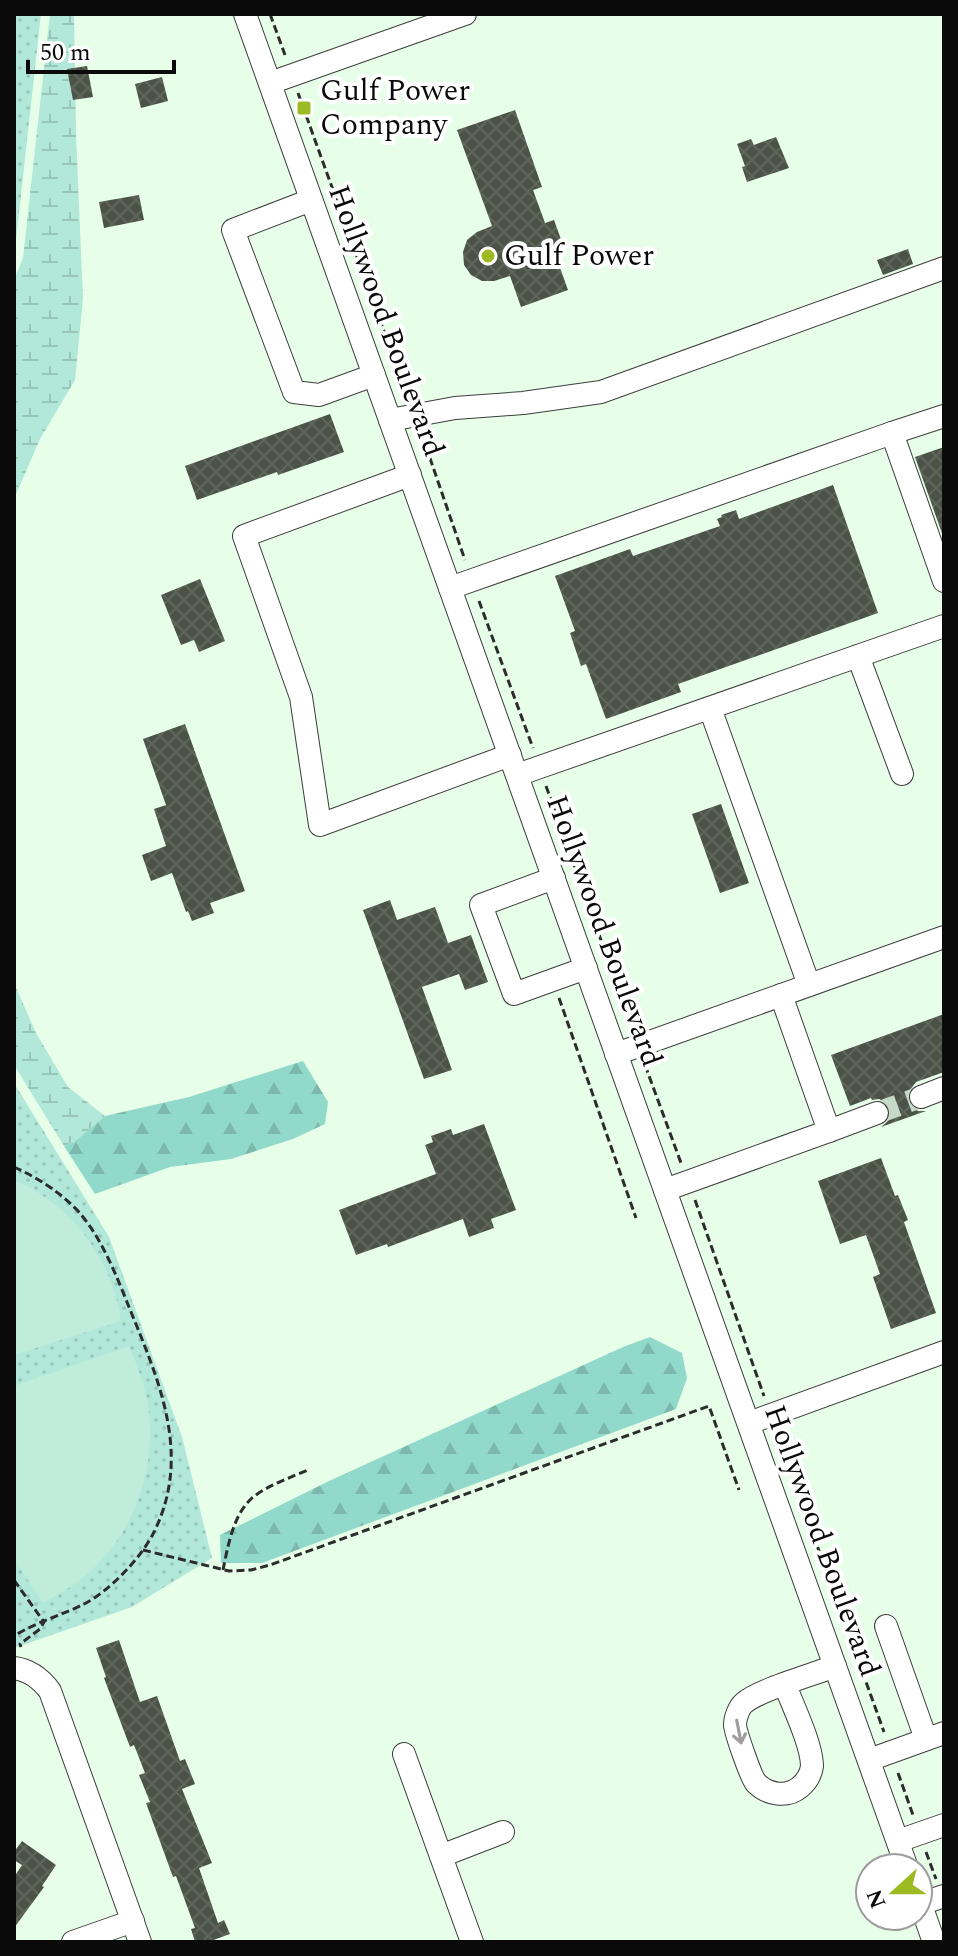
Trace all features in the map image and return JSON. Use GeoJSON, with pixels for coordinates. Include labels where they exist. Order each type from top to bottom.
{"type":"FeatureCollection","features":[{"type":"Feature","properties":{"kind":"street","name":"Hollywood Boulevard"},"geometry":{"type":"LineString","coordinates":[[245,14],[902,1852]]}},
{"type":"Feature","properties":{"kind":"street"},"geometry":{"type":"LineString","coordinates":[[270,83],[465,14]]}},
{"type":"Feature","properties":{"kind":"street"},"geometry":{"type":"LineString","coordinates":[[311,200],[233,230],[294,392],[319,395],[374,375]]}},
{"type":"Feature","properties":{"kind":"street"},"geometry":{"type":"LineString","coordinates":[[390,420],[455,408],[523,403],[601,392],[944,268]]}},
{"type":"Feature","properties":{"kind":"street"},"geometry":{"type":"LineString","coordinates":[[450,588],[944,416]]}},
{"type":"Feature","properties":{"kind":"street"},"geometry":{"type":"LineString","coordinates":[[892,433],[944,581]]}},
{"type":"Feature","properties":{"kind":"street"},"geometry":{"type":"LineString","coordinates":[[410,475],[244,536],[301,697],[320,825],[513,765],[540,768],[944,626]]}},
{"type":"Feature","properties":{"kind":"street"},"geometry":{"type":"LineString","coordinates":[[858,656],[902,774]]}},
{"type":"Feature","properties":{"kind":"street"},"geometry":{"type":"LineString","coordinates":[[710,708],[809,985]]}},
{"type":"Feature","properties":{"kind":"street"},"geometry":{"type":"LineString","coordinates":[[554,878],[481,905],[514,994],[586,968]]}},
{"type":"Feature","properties":{"kind":"street"},"geometry":{"type":"LineString","coordinates":[[616,1054],[944,937]]}},
{"type":"Feature","properties":{"kind":"street"},"geometry":{"type":"LineString","coordinates":[[781,995],[829,1131]]}},
{"type":"Feature","properties":{"kind":"street"},"geometry":{"type":"LineString","coordinates":[[921,1097],[944,1088]]}},
{"type":"Feature","properties":{"kind":"street"},"geometry":{"type":"LineString","coordinates":[[665,1190],[877,1113]]}},
{"type":"Feature","properties":{"kind":"street"},"geometry":{"type":"LineString","coordinates":[[749,1423],[944,1352]]}},
{"type":"Feature","properties":{"kind":"street"},"geometry":{"type":"LineString","coordinates":[[869,1760],[935,1736],[886,1626]]}},
{"type":"Feature","properties":{"kind":"street"},"geometry":{"type":"LineString","coordinates":[[785,1685],[810,1752],[812,1770],[803,1784],[791,1793],[777,1794],[754,1781],[735,1725],[737,1715],[743,1703],[760,1694],[835,1666]]}},
{"type":"Feature","properties":{"kind":"street"},"geometry":{"type":"LineString","coordinates":[[17,1668],[40,1678],[50,1691],[136,1931],[73,1942]]}},
{"type":"Feature","properties":{"kind":"street"},"geometry":{"type":"LineString","coordinates":[[404,1754],[472,1942]]}},
{"type":"Feature","properties":{"kind":"street"},"geometry":{"type":"LineString","coordinates":[[898,1841],[944,1825]]}},
{"type":"Feature","properties":{"kind":"street"},"geometry":{"type":"LineString","coordinates":[[441,1856],[503,1832]]}},
{"type":"Feature","properties":{"kind":"path"},"geometry":{"type":"LineString","coordinates":[[270,14],[943,1896]]}},
{"type":"Feature","properties":{"kind":"path"},"geometry":{"type":"LineString","coordinates":[[553,980],[636,1218]]}},
{"type":"Feature","properties":{"kind":"path"},"geometry":{"type":"LineString","coordinates":[[14,1167],[37,1177],[60,1194],[79,1212],[97,1238],[118,1280],[149,1357],[165,1403],[171,1444],[171,1475],[159,1519],[143,1550],[121,1575],[87,1602],[14,1636]]}},
{"type":"Feature","properties":{"kind":"path"},"geometry":{"type":"LineString","coordinates":[[143,1550],[223,1570],[251,1570],[709,1406],[739,1490]]}},
{"type":"Feature","properties":{"kind":"path"},"geometry":{"type":"LineString","coordinates":[[223,1570],[229,1540],[250,1499],[310,1469]]}},
{"type":"Feature","properties":{"kind":"path"},"geometry":{"type":"LineString","coordinates":[[14,1580],[44,1622]]}},
{"type":"Feature","properties":{"kind":"green space"},"geometry":{"type":"Polygon","coordinates":[[[14,14],[41,14],[14,258],[14,14]]]}},
{"type":"Feature","properties":{"kind":"green space"},"geometry":{"type":"Polygon","coordinates":[[[50,14],[74,14],[83,299],[75,380],[40,439],[14,499],[14,280],[23,258],[50,14]]]}},
{"type":"Feature","properties":{"kind":"green space"},"geometry":{"type":"Polygon","coordinates":[[[14,983],[36,1033],[68,1087],[105,1116],[75,1141],[64,1146],[14,1065],[14,983]]]}},
{"type":"Feature","properties":{"kind":"green space"},"geometry":{"type":"Polygon","coordinates":[[[303,1061],[328,1102],[325,1124],[293,1139],[231,1159],[170,1167],[95,1194],[64,1146],[75,1141],[105,1116],[189,1097],[303,1061]]]}},
{"type":"Feature","properties":{"kind":"green space"},"geometry":{"type":"Polygon","coordinates":[[[14,1083],[109,1237],[182,1437],[212,1558],[132,1607],[14,1648],[14,1083]]]}},
{"type":"Feature","properties":{"kind":"green space"},"geometry":{"type":"Polygon","coordinates":[[[14,1180],[47,1198],[88,1239],[107,1272],[121,1321],[14,1355],[14,1180]]]}},
{"type":"Feature","properties":{"kind":"green space"},"geometry":{"type":"Polygon","coordinates":[[[650,1337],[682,1353],[687,1378],[676,1409],[262,1563],[221,1563],[220,1535],[329,1481],[650,1337]]]}},
{"type":"Feature","properties":{"kind":"green space"},"geometry":{"type":"Polygon","coordinates":[[[129,1346],[145,1390],[150,1427],[147,1470],[134,1511],[112,1548],[98,1564],[79,1581],[43,1603],[14,1559],[14,1386],[129,1346]]]}},
{"type":"Feature","properties":{"kind":"building"},"geometry":{"type":"Polygon","coordinates":[[[87,66],[93,97],[73,100],[67,69],[87,66]]]}},
{"type":"Feature","properties":{"kind":"building"},"geometry":{"type":"Polygon","coordinates":[[[162,77],[168,101],[141,108],[135,84],[162,77]]]}},
{"type":"Feature","properties":{"kind":"building"},"geometry":{"type":"Polygon","coordinates":[[[515,110],[542,187],[533,190],[545,223],[554,220],[563,245],[553,248],[568,290],[521,307],[510,276],[482,281],[471,275],[464,265],[463,252],[467,240],[492,226],[457,130],[515,110]]]}},
{"type":"Feature","properties":{"kind":"building"},"geometry":{"type":"Polygon","coordinates":[[[776,137],[789,168],[747,182],[737,144],[751,139],[754,145],[776,137]]]}},
{"type":"Feature","properties":{"kind":"building"},"geometry":{"type":"Polygon","coordinates":[[[139,195],[144,220],[104,228],[99,202],[139,195]]]}},
{"type":"Feature","properties":{"kind":"building"},"geometry":{"type":"Polygon","coordinates":[[[908,249],[913,264],[883,275],[877,260],[908,249]]]}},
{"type":"Feature","properties":{"kind":"building"},"geometry":{"type":"Polygon","coordinates":[[[330,414],[344,452],[197,500],[185,466],[330,414]]]}},
{"type":"Feature","properties":{"kind":"building"},"geometry":{"type":"Polygon","coordinates":[[[944,447],[944,539],[915,457],[944,447]]]}},
{"type":"Feature","properties":{"kind":"building"},"geometry":{"type":"Polygon","coordinates":[[[833,485],[878,613],[678,684],[681,692],[606,719],[586,664],[581,666],[570,633],[575,631],[555,576],[630,549],[633,556],[720,526],[717,519],[721,515],[736,510],[739,519],[833,485]]]}},
{"type":"Feature","properties":{"kind":"building"},"geometry":{"type":"Polygon","coordinates":[[[200,579],[225,641],[199,652],[194,640],[181,645],[161,595],[200,579]]]}},
{"type":"Feature","properties":{"kind":"building"},"geometry":{"type":"Polygon","coordinates":[[[185,724],[245,891],[210,903],[214,913],[192,921],[172,873],[151,881],[142,855],[166,846],[154,809],[166,805],[143,739],[185,724]]]}},
{"type":"Feature","properties":{"kind":"building"},"geometry":{"type":"Polygon","coordinates":[[[721,804],[749,883],[720,893],[692,814],[721,804]]]}},
{"type":"Feature","properties":{"kind":"building"},"geometry":{"type":"Polygon","coordinates":[[[390,900],[397,920],[435,907],[448,943],[471,935],[488,982],[465,990],[459,974],[422,987],[452,1070],[424,1079],[363,910],[390,900]]]}},
{"type":"Feature","properties":{"kind":"building"},"geometry":{"type":"Polygon","coordinates":[[[944,1014],[944,1072],[916,1082],[907,1094],[912,1107],[926,1111],[881,1127],[891,1115],[890,1107],[885,1102],[871,1098],[850,1106],[831,1055],[944,1014]]]}},
{"type":"Feature","properties":{"kind":"building"},"geometry":{"type":"Polygon","coordinates":[[[484,1124],[516,1210],[491,1219],[494,1228],[469,1237],[463,1219],[388,1247],[387,1244],[356,1255],[339,1210],[436,1174],[425,1145],[433,1142],[431,1136],[451,1129],[453,1135],[484,1124]]]}},
{"type":"Feature","properties":{"kind":"building"},"geometry":{"type":"Polygon","coordinates":[[[881,1158],[908,1220],[904,1222],[936,1313],[891,1329],[873,1277],[880,1274],[866,1235],[840,1244],[818,1181],[881,1158]]]}},
{"type":"Feature","properties":{"kind":"building"},"geometry":{"type":"Polygon","coordinates":[[[119,1640],[140,1702],[157,1696],[180,1761],[185,1759],[195,1784],[182,1789],[212,1863],[199,1868],[218,1923],[224,1920],[230,1934],[208,1942],[195,1942],[191,1929],[195,1928],[146,1803],[150,1802],[139,1775],[145,1773],[134,1745],[130,1747],[104,1678],[96,1648],[119,1640]]]}},
{"type":"Feature","properties":{"kind":"building"},"geometry":{"type":"Polygon","coordinates":[[[22,1841],[56,1865],[14,1928],[14,1877],[22,1865],[14,1860],[14,1852],[22,1841]]]}},
{"type":"Feature","properties":{"kind":"tunnel"},"geometry":{"type":"LineString","coordinates":[[877,1113],[921,1097]]}},
{"type":"Feature","properties":{"kind":"place","name":"Gulf Power Company"},"geometry":{"type":"Point","coordinates":[304,108]}},
{"type":"Feature","properties":{"kind":"place","name":"Gulf Power"},"geometry":{"type":"Point","coordinates":[488,256]}}]}
